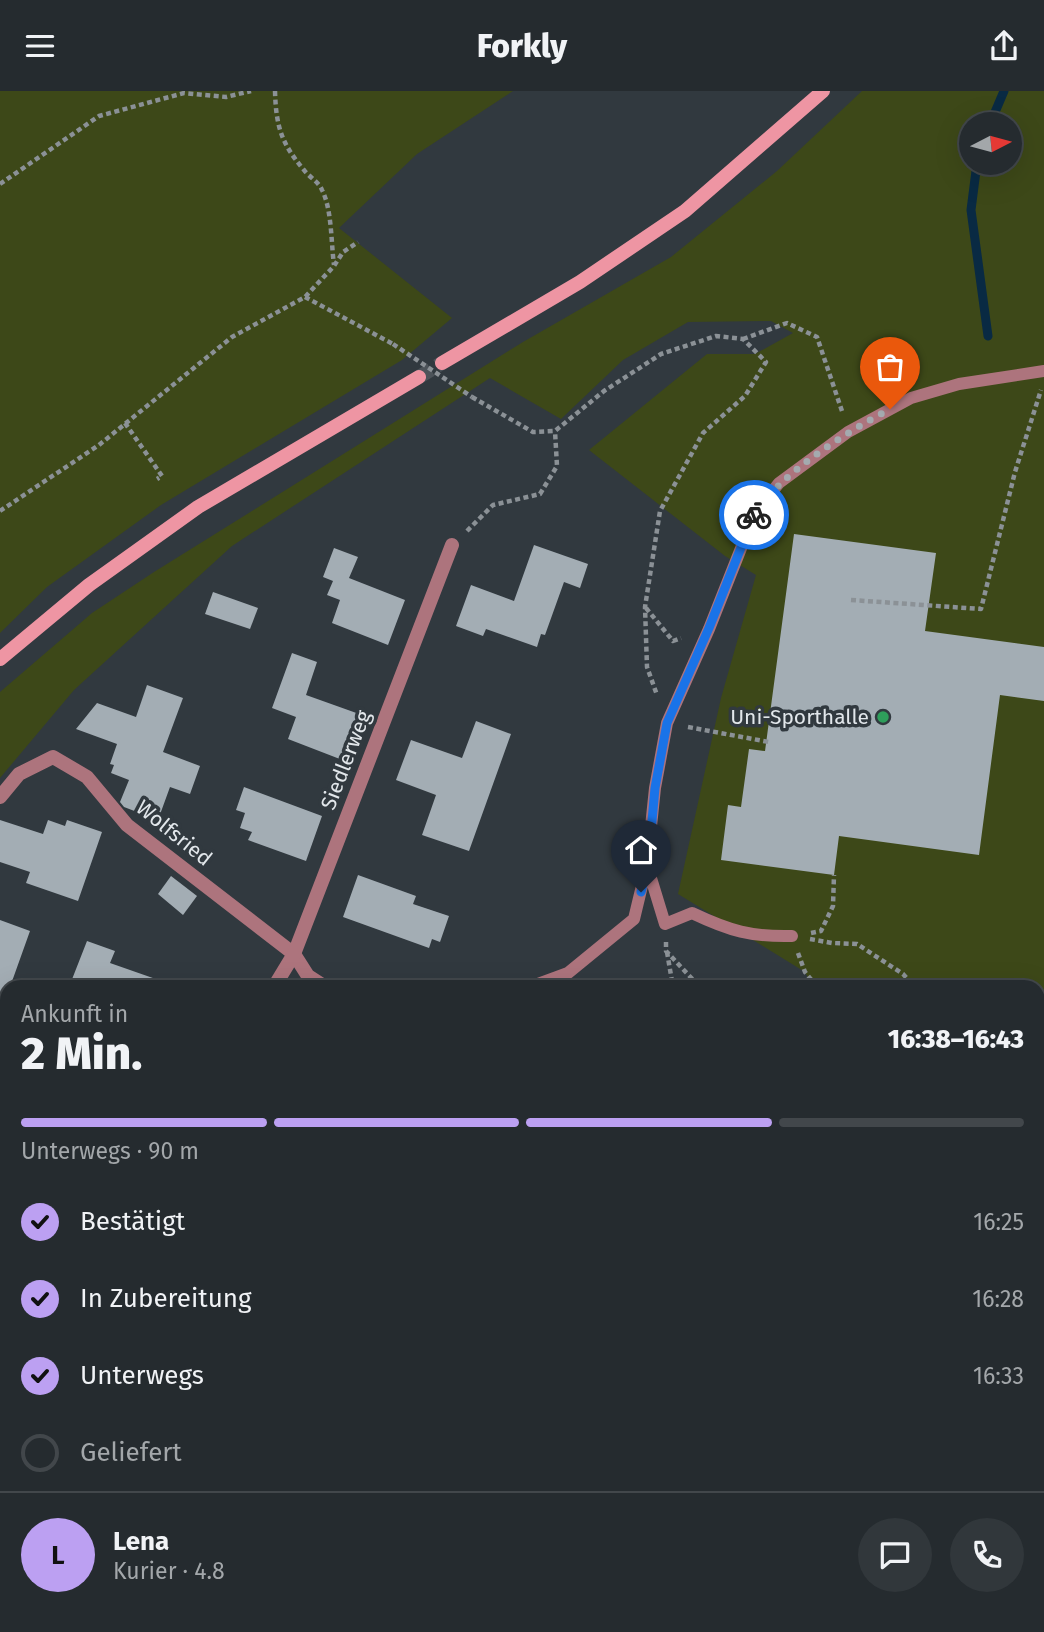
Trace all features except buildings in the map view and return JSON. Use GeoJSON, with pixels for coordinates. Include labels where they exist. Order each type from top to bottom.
{"type":"FeatureCollection","features":[{"type":"Feature","properties":{"kind":"main road"},"geometry":{"type":"LineString","coordinates":[[442,363],[580,282],[685,211],[823,91]]}},
{"type":"Feature","properties":{"kind":"main road"},"geometry":{"type":"LineString","coordinates":[[0,659],[89,585],[198,507],[419,377]]}},
{"type":"Feature","properties":{"kind":"street","name":"Siedlerweg"},"geometry":{"type":"LineString","coordinates":[[278,980],[294,954],[452,545]]}},
{"type":"Feature","properties":{"kind":"street","name":"Wolfsried"},"geometry":{"type":"LineString","coordinates":[[0,797],[19,774],[53,757],[87,777],[127,825],[294,954]]}},
{"type":"Feature","properties":{"kind":"street"},"geometry":{"type":"LineString","coordinates":[[294,954],[308,976],[314,980]]}},
{"type":"Feature","properties":{"kind":"lane"},"geometry":{"type":"LineString","coordinates":[[549,980],[568,973],[634,919],[648,865],[655,788],[667,723],[709,628],[739,547],[755,513],[779,483],[848,432],[911,398],[959,384],[1044,371]]}},
{"type":"Feature","properties":{"kind":"lane"},"geometry":{"type":"LineString","coordinates":[[648,865],[665,924],[692,913],[723,928],[760,937],[792,936]]}},
{"type":"Feature","properties":{"kind":"path"},"geometry":{"type":"LineString","coordinates":[[0,184],[99,117],[184,93],[226,97],[251,91]]}},
{"type":"Feature","properties":{"kind":"path"},"geometry":{"type":"LineString","coordinates":[[275,91],[276,119],[284,144],[305,172],[322,188],[327,206],[334,266]]}},
{"type":"Feature","properties":{"kind":"path"},"geometry":{"type":"LineString","coordinates":[[0,511],[100,445],[232,337],[305,296],[334,266],[343,252],[358,242]]}},
{"type":"Feature","properties":{"kind":"path"},"geometry":{"type":"LineString","coordinates":[[305,296],[393,344],[472,397],[533,432],[555,431],[604,391],[661,354],[716,336],[743,339],[787,323],[817,337],[848,432]]}},
{"type":"Feature","properties":{"kind":"path"},"geometry":{"type":"LineString","coordinates":[[743,339],[766,362],[745,396],[703,433],[660,510],[645,607],[647,667],[667,723],[769,742]]}},
{"type":"Feature","properties":{"kind":"path"},"geometry":{"type":"LineString","coordinates":[[851,600],[981,609],[1015,472],[1044,379]]}},
{"type":"Feature","properties":{"kind":"path"},"geometry":{"type":"LineString","coordinates":[[125,423],[162,476],[157,479]]}},
{"type":"Feature","properties":{"kind":"path"},"geometry":{"type":"LineString","coordinates":[[452,545],[493,505],[540,495],[557,466],[555,431]]}},
{"type":"Feature","properties":{"kind":"path"},"geometry":{"type":"LineString","coordinates":[[645,607],[673,641],[709,628]]}},
{"type":"Feature","properties":{"kind":"path"},"geometry":{"type":"LineString","coordinates":[[792,936],[821,931],[833,906],[834,875]]}},
{"type":"Feature","properties":{"kind":"path"},"geometry":{"type":"LineString","coordinates":[[665,924],[666,951],[672,980]]}},
{"type":"Feature","properties":{"kind":"path"},"geometry":{"type":"LineString","coordinates":[[792,936],[805,972],[811,980]]}},
{"type":"Feature","properties":{"kind":"path"},"geometry":{"type":"LineString","coordinates":[[792,936],[857,944],[909,980]]}},
{"type":"Feature","properties":{"kind":"path"},"geometry":{"type":"LineString","coordinates":[[666,951],[693,980]]}},
{"type":"Feature","properties":{"kind":"green space"},"geometry":{"type":"Polygon","coordinates":[[[0,91],[513,91],[417,154],[339,228],[452,318],[402,360],[161,505],[47,587],[0,633],[0,91]]]}},
{"type":"Feature","properties":{"kind":"green space"},"geometry":{"type":"Polygon","coordinates":[[[862,91],[1044,91],[1044,980],[809,980],[805,972],[678,894],[721,698],[756,575],[725,556],[589,450],[707,354],[755,354],[793,333],[771,321],[688,322],[623,360],[561,419],[490,378],[232,546],[74,690],[0,778],[0,692],[92,613],[523,342],[671,257],[777,171],[862,91]]]}},
{"type":"Feature","properties":{"kind":"waterway"},"geometry":{"type":"LineString","coordinates":[[995,112],[1004,91]]}},
{"type":"Feature","properties":{"kind":"waterway"},"geometry":{"type":"LineString","coordinates":[[975,175],[971,210],[988,336]]}},
{"type":"Feature","properties":{"kind":"tunnel"},"geometry":{"type":"LineString","coordinates":[[419,377],[442,363]]}},
{"type":"Feature","properties":{"kind":"way so far"},"geometry":{"type":"LineString","coordinates":[[754,515],[779,483],[848,432],[890,409]]}},
{"type":"Feature","properties":{"kind":"place","name":"Uni-Sporthalle"},"geometry":{"type":"Point","coordinates":[883,717]}},
{"type":"Feature","properties":{"kind":"route"},"geometry":{"type":"LineString","coordinates":[[641,892],[648,865],[655,788],[667,723],[754,515]]}}]}
